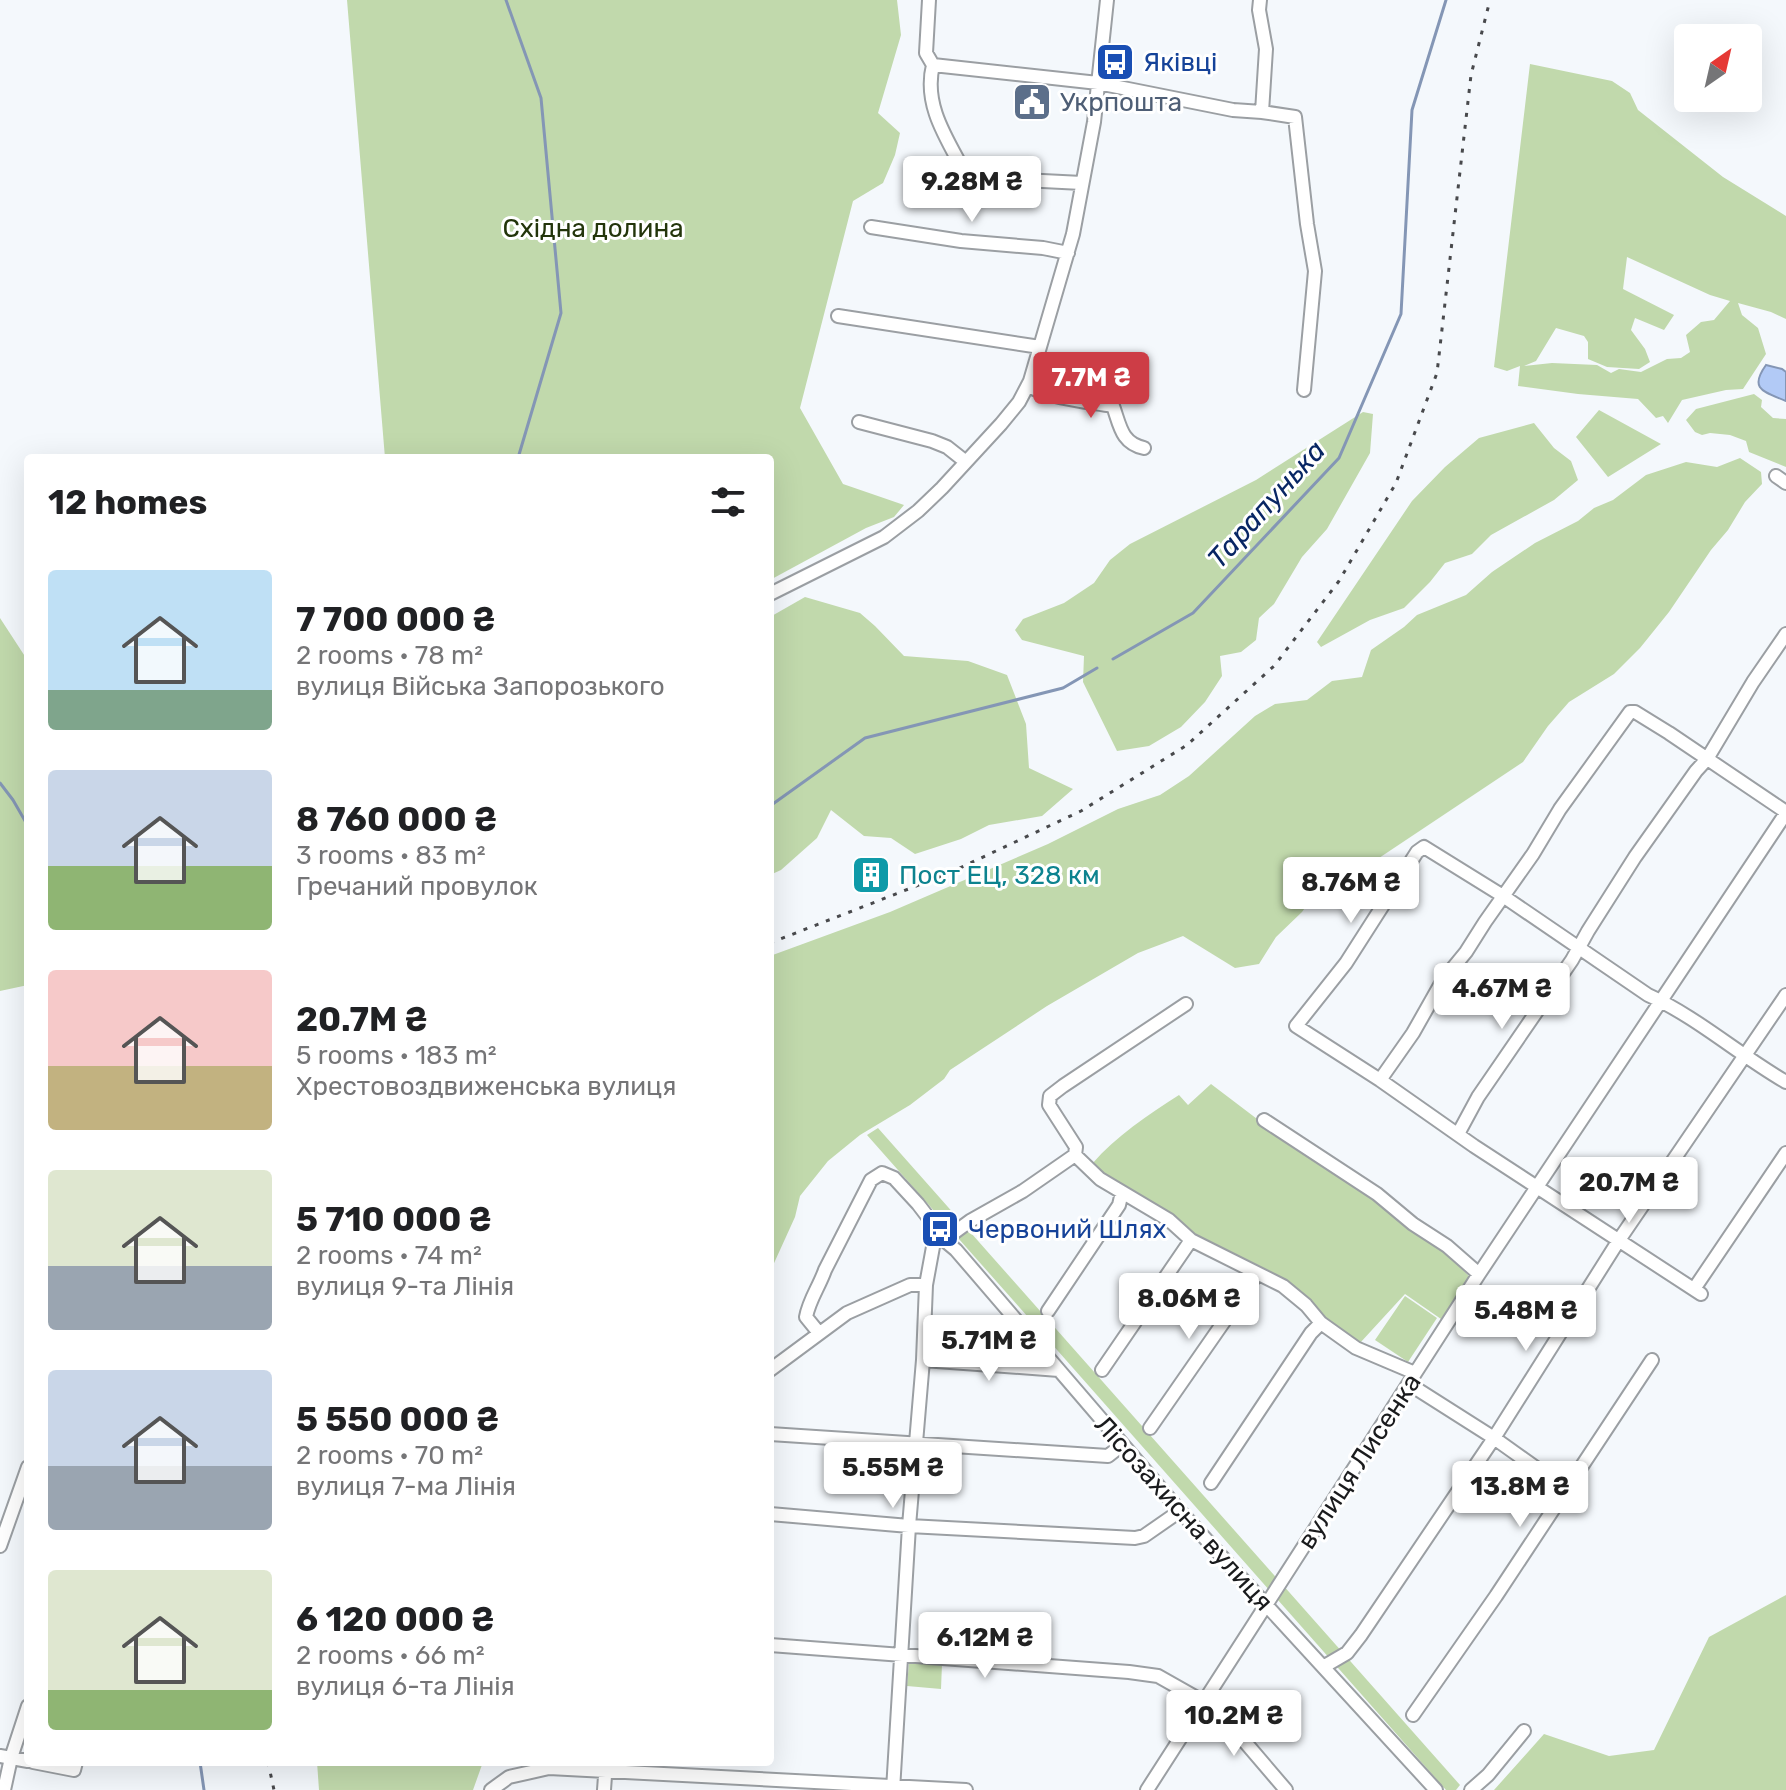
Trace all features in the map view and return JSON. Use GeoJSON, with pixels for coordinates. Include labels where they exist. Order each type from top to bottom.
{"type":"FeatureCollection","features":[{"type":"Feature","properties":{"kind":"street"},"geometry":{"type":"LineString","coordinates":[[929,0],[926,53],[933,65],[930,85],[936,118],[965,173],[1082,183]]}},
{"type":"Feature","properties":{"kind":"street"},"geometry":{"type":"LineString","coordinates":[[776,591],[884,537],[918,511],[1019,402],[1028,386],[1068,253],[1094,122],[1107,0]]}},
{"type":"Feature","properties":{"kind":"street"},"geometry":{"type":"LineString","coordinates":[[1260,0],[1266,49],[1262,112]]}},
{"type":"Feature","properties":{"kind":"street"},"geometry":{"type":"LineString","coordinates":[[933,65],[1098,83],[1233,110],[1295,117],[1315,271],[1304,390]]}},
{"type":"Feature","properties":{"kind":"street"},"geometry":{"type":"LineString","coordinates":[[871,227],[1068,253]]}},
{"type":"Feature","properties":{"kind":"street"},"geometry":{"type":"LineString","coordinates":[[838,316],[1040,347]]}},
{"type":"Feature","properties":{"kind":"street"},"geometry":{"type":"LineString","coordinates":[[1028,386],[1056,397],[1113,406],[1123,434],[1132,446],[1144,448]]}},
{"type":"Feature","properties":{"kind":"street"},"geometry":{"type":"LineString","coordinates":[[859,422],[932,441],[947,447],[966,462]]}},
{"type":"Feature","properties":{"kind":"street"},"geometry":{"type":"LineString","coordinates":[[1458,1134],[1478,1097],[1538,1012],[1635,857],[1707,759],[1786,634]]}},
{"type":"Feature","properties":{"kind":"street"},"geometry":{"type":"LineString","coordinates":[[1380,1080],[1413,1033],[1443,980],[1466,952],[1560,809],[1630,712],[1646,719],[1786,812]]}},
{"type":"Feature","properties":{"kind":"street","name":"вулиця Лисенка"},"geometry":{"type":"LineString","coordinates":[[1147,1790],[1479,1274],[1786,812]]}},
{"type":"Feature","properties":{"kind":"street"},"geometry":{"type":"LineString","coordinates":[[1786,1082],[1424,847],[1417,852],[1346,963],[1296,1026],[1698,1292],[1786,1153]]}},
{"type":"Feature","properties":{"kind":"street"},"geometry":{"type":"LineString","coordinates":[[1323,1667],[1347,1653],[1361,1635],[1494,1438],[1619,1240],[1786,995]]}},
{"type":"Feature","properties":{"kind":"street"},"geometry":{"type":"LineString","coordinates":[[1186,1004],[1050,1096],[1049,1105],[1075,1151],[1100,1179],[1169,1220],[1191,1240],[1283,1286],[1298,1297],[1321,1323],[1356,1348],[1412,1378],[1567,1490]]}},
{"type":"Feature","properties":{"kind":"street"},"geometry":{"type":"LineString","coordinates":[[1264,1120],[1377,1194],[1479,1274]]}},
{"type":"Feature","properties":{"kind":"street"},"geometry":{"type":"LineString","coordinates":[[893,1788],[926,1285],[939,1238],[1023,1191],[1075,1151]]}},
{"type":"Feature","properties":{"kind":"street","name":"Лісозахисна вулиця"},"geometry":{"type":"LineString","coordinates":[[819,1333],[806,1317],[808,1304],[871,1180],[882,1173],[894,1178],[931,1221],[939,1238],[956,1250],[1180,1511],[1434,1789]]}},
{"type":"Feature","properties":{"kind":"street"},"geometry":{"type":"LineString","coordinates":[[1048,1311],[1119,1205],[1122,1192]]}},
{"type":"Feature","properties":{"kind":"street"},"geometry":{"type":"LineString","coordinates":[[1102,1370],[1191,1240]]}},
{"type":"Feature","properties":{"kind":"street"},"geometry":{"type":"LineString","coordinates":[[1150,1428],[1257,1274]]}},
{"type":"Feature","properties":{"kind":"street"},"geometry":{"type":"LineString","coordinates":[[774,1367],[847,1313],[910,1285],[926,1285]]}},
{"type":"Feature","properties":{"kind":"street"},"geometry":{"type":"LineString","coordinates":[[1211,1483],[1311,1333],[1321,1323]]}},
{"type":"Feature","properties":{"kind":"street"},"geometry":{"type":"LineString","coordinates":[[923,1360],[1059,1370]]}},
{"type":"Feature","properties":{"kind":"street"},"geometry":{"type":"LineString","coordinates":[[1413,1715],[1652,1360]]}},
{"type":"Feature","properties":{"kind":"street"},"geometry":{"type":"LineString","coordinates":[[774,1434],[1108,1456],[1122,1445]]}},
{"type":"Feature","properties":{"kind":"street"},"geometry":{"type":"LineString","coordinates":[[0,1546],[24,1478]]}},
{"type":"Feature","properties":{"kind":"street"},"geometry":{"type":"LineString","coordinates":[[0,1498],[15,1502]]}},
{"type":"Feature","properties":{"kind":"street"},"geometry":{"type":"LineString","coordinates":[[774,1514],[909,1526],[1135,1538],[1144,1536],[1180,1511]]}},
{"type":"Feature","properties":{"kind":"street"},"geometry":{"type":"LineString","coordinates":[[774,1645],[1158,1676],[1222,1715],[1286,1790]]}},
{"type":"Feature","properties":{"kind":"street"},"geometry":{"type":"LineString","coordinates":[[4,1790],[6,1757],[24,1715]]}},
{"type":"Feature","properties":{"kind":"street"},"geometry":{"type":"LineString","coordinates":[[1471,1790],[1488,1775],[1524,1731]]}},
{"type":"Feature","properties":{"kind":"street"},"geometry":{"type":"LineString","coordinates":[[52,1766],[74,1770],[75,1766]]}},
{"type":"Feature","properties":{"kind":"street"},"geometry":{"type":"LineString","coordinates":[[604,1790],[605,1767]]}},
{"type":"Feature","properties":{"kind":"street"},"geometry":{"type":"LineString","coordinates":[[491,1790],[509,1777],[549,1768],[605,1767],[893,1788],[966,1790]]}},
{"type":"Feature","properties":{"kind":"green space","name":"Східна долина"},"geometry":{"type":"Polygon","coordinates":[[[347,0],[897,0],[901,35],[878,113],[900,133],[895,155],[883,183],[853,201],[800,408],[843,484],[904,505],[894,517],[866,528],[774,578],[774,454],[385,454],[347,0]]]}},
{"type":"Feature","properties":{"kind":"green space"},"geometry":{"type":"Polygon","coordinates":[[[1530,64],[1612,81],[1630,93],[1638,110],[1723,177],[1786,216],[1786,319],[1738,303],[1742,315],[1758,328],[1766,354],[1743,389],[1682,400],[1668,423],[1663,416],[1656,418],[1638,399],[1518,386],[1520,366],[1507,371],[1494,367],[1530,64]],[[1627,257],[1623,289],[1674,315],[1664,330],[1635,318],[1631,330],[1650,362],[1639,369],[1607,367],[1588,359],[1588,342],[1584,336],[1556,328],[1536,361],[1524,366],[1552,363],[1597,365],[1611,373],[1619,369],[1641,372],[1667,359],[1681,358],[1690,352],[1686,335],[1701,322],[1714,320],[1730,301],[1627,257]]]}},
{"type":"Feature","properties":{"kind":"green space"},"geometry":{"type":"Polygon","coordinates":[[[1754,394],[1762,400],[1761,407],[1773,418],[1786,419],[1786,467],[1749,452],[1746,441],[1730,435],[1695,432],[1686,420],[1696,409],[1754,394]]]}},
{"type":"Feature","properties":{"kind":"green space"},"geometry":{"type":"Polygon","coordinates":[[[1599,410],[1661,444],[1608,477],[1576,437],[1599,410]]]}},
{"type":"Feature","properties":{"kind":"green space"},"geometry":{"type":"Polygon","coordinates":[[[1363,412],[1373,414],[1370,453],[1327,529],[1302,557],[1274,604],[1259,618],[1256,640],[1241,652],[1220,656],[1222,676],[1205,702],[1181,727],[1149,746],[1117,751],[1083,682],[1084,656],[1022,640],[1015,630],[1023,619],[1064,603],[1094,583],[1110,560],[1130,544],[1256,480],[1363,412]]]}},
{"type":"Feature","properties":{"kind":"green space"},"geometry":{"type":"Polygon","coordinates":[[[1534,423],[1554,448],[1571,461],[1578,480],[1554,500],[1491,535],[1472,554],[1445,563],[1404,608],[1370,620],[1321,647],[1317,642],[1412,501],[1479,438],[1534,423]]]}},
{"type":"Feature","properties":{"kind":"green space"},"geometry":{"type":"Polygon","coordinates":[[[1740,458],[1761,472],[1762,484],[1745,502],[1728,530],[1640,648],[1614,674],[1569,702],[1523,762],[1337,886],[1316,892],[1302,912],[1276,937],[1259,964],[1235,968],[1183,936],[1138,953],[1047,1006],[950,1070],[944,1079],[910,1105],[860,1135],[828,1161],[800,1196],[795,1217],[774,1263],[774,955],[890,912],[1048,844],[1118,809],[1160,795],[1189,776],[1255,716],[1275,704],[1307,700],[1332,681],[1362,677],[1371,650],[1417,615],[1466,595],[1492,572],[1535,543],[1613,500],[1646,475],[1686,462],[1717,467],[1740,458]]]}},
{"type":"Feature","properties":{"kind":"green space"},"geometry":{"type":"Polygon","coordinates":[[[805,597],[860,613],[904,656],[968,661],[1007,675],[1026,724],[1029,768],[1073,789],[1042,816],[989,825],[961,839],[915,854],[891,838],[864,836],[831,810],[817,838],[774,873],[774,615],[805,597]]]}},
{"type":"Feature","properties":{"kind":"green space"},"geometry":{"type":"Polygon","coordinates":[[[0,618],[24,655],[24,986],[0,991],[0,618]]]}},
{"type":"Feature","properties":{"kind":"green space"},"geometry":{"type":"Polygon","coordinates":[[[1211,1084],[1265,1125],[1369,1193],[1443,1251],[1470,1277],[1441,1319],[1405,1294],[1360,1343],[1325,1320],[1304,1297],[1193,1236],[1112,1183],[1092,1164],[1122,1135],[1156,1110],[1179,1095],[1188,1105],[1211,1084]]]}},
{"type":"Feature","properties":{"kind":"green space"},"geometry":{"type":"Polygon","coordinates":[[[878,1128],[1460,1785],[1456,1790],[1446,1790],[867,1135],[878,1128]]]}},
{"type":"Feature","properties":{"kind":"green space"},"geometry":{"type":"Polygon","coordinates":[[[1405,1296],[1437,1318],[1408,1362],[1375,1340],[1405,1296]]]}},
{"type":"Feature","properties":{"kind":"green space"},"geometry":{"type":"Polygon","coordinates":[[[1786,1595],[1786,1790],[1494,1790],[1544,1734],[1609,1756],[1654,1750],[1709,1637],[1786,1595]]]}},
{"type":"Feature","properties":{"kind":"green space"},"geometry":{"type":"Polygon","coordinates":[[[909,1662],[942,1664],[941,1689],[907,1686],[909,1662]]]}},
{"type":"Feature","properties":{"kind":"green space"},"geometry":{"type":"Polygon","coordinates":[[[317,1766],[482,1766],[473,1790],[319,1790],[317,1766]]]}},
{"type":"Feature","properties":{"kind":"water"},"geometry":{"type":"Polygon","coordinates":[[[1766,365],[1786,372],[1786,401],[1761,389],[1759,380],[1766,365]]]}},
{"type":"Feature","properties":{"kind":"waterway","name":"Тарапунька"},"geometry":{"type":"LineString","coordinates":[[506,0],[541,98],[561,313],[519,454]]}},
{"type":"Feature","properties":{"kind":"waterway","name":"Тарапунька"},"geometry":{"type":"LineString","coordinates":[[1113,659],[1193,613],[1339,458],[1401,314],[1412,110],[1446,0]]}},
{"type":"Feature","properties":{"kind":"waterway","name":"Тарапунька"},"geometry":{"type":"LineString","coordinates":[[774,803],[865,738],[1063,688],[1097,668]]}},
{"type":"Feature","properties":{"kind":"waterway"},"geometry":{"type":"LineString","coordinates":[[0,783],[24,819]]}},
{"type":"Feature","properties":{"kind":"waterway","name":"Тарапунька"},"geometry":{"type":"LineString","coordinates":[[201,1766],[204,1790]]}},
{"type":"Feature","properties":{"kind":"railway"},"geometry":{"type":"LineString","coordinates":[[774,941],[947,874],[1081,811],[1187,745],[1274,666],[1339,581],[1396,483],[1437,373],[1471,75],[1490,0]]}},
{"type":"Feature","properties":{"kind":"railway"},"geometry":{"type":"LineString","coordinates":[[269,1766],[274,1790]]}},
{"type":"Feature","properties":{"kind":"place","name":"Яківці"},"geometry":{"type":"Point","coordinates":[1115,62]}},
{"type":"Feature","properties":{"kind":"place","name":"Укрпошта"},"geometry":{"type":"Point","coordinates":[1032,102]}},
{"type":"Feature","properties":{"kind":"place","name":"Пост ЕЦ, 328 км"},"geometry":{"type":"Point","coordinates":[871,875]}},
{"type":"Feature","properties":{"kind":"place","name":"Червоний Шлях"},"geometry":{"type":"Point","coordinates":[940,1229]}}]}
